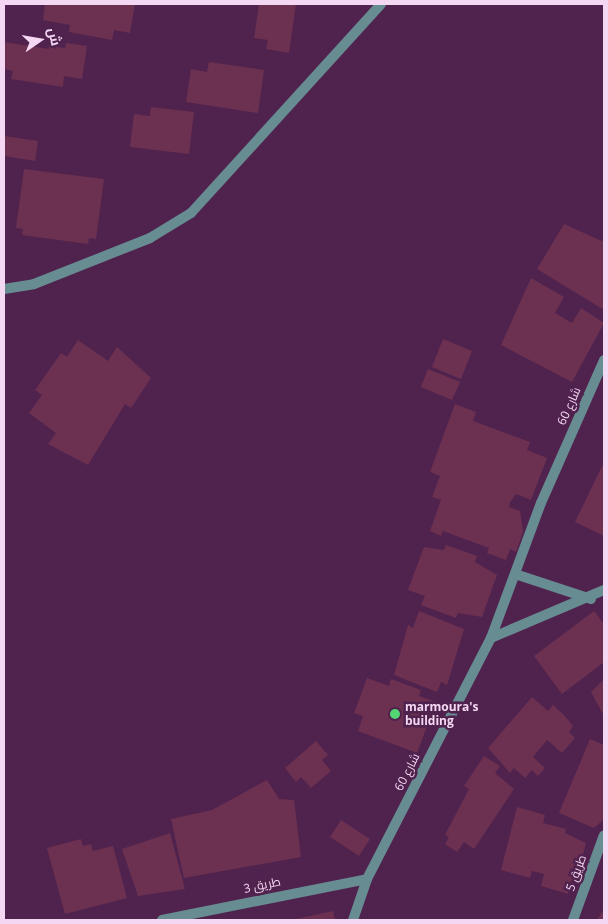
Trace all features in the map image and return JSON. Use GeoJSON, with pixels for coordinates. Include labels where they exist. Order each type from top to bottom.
{"type":"FeatureCollection","features":[{"type":"Feature","properties":{"kind":"street"},"geometry":{"type":"LineString","coordinates":[[4,289],[34,284],[141,242],[191,213],[381,4]]}},
{"type":"Feature","properties":{"kind":"street","name":"شارع 60"},"geometry":{"type":"LineString","coordinates":[[353,920],[368,879],[491,638],[515,574],[604,360]]}},
{"type":"Feature","properties":{"kind":"street"},"geometry":{"type":"LineString","coordinates":[[515,574],[591,599]]}},
{"type":"Feature","properties":{"kind":"street"},"geometry":{"type":"LineString","coordinates":[[491,638],[591,599],[604,590]]}},
{"type":"Feature","properties":{"kind":"street","name":"طريق 5"},"geometry":{"type":"LineString","coordinates":[[573,920],[604,835]]}},
{"type":"Feature","properties":{"kind":"street","name":"طريق 3"},"geometry":{"type":"LineString","coordinates":[[162,920],[368,879]]}},
{"type":"Feature","properties":{"kind":"building"},"geometry":{"type":"Polygon","coordinates":[[[45,4],[135,4],[130,33],[114,30],[112,40],[69,32],[70,25],[43,20],[45,4]]]}},
{"type":"Feature","properties":{"kind":"building"},"geometry":{"type":"Polygon","coordinates":[[[259,4],[296,4],[289,53],[266,49],[268,40],[254,38],[259,4]]]}},
{"type":"Feature","properties":{"kind":"building"},"geometry":{"type":"Polygon","coordinates":[[[4,42],[49,49],[49,46],[65,48],[66,43],[87,46],[82,79],[64,76],[63,87],[11,79],[13,71],[4,69],[4,42]]]}},
{"type":"Feature","properties":{"kind":"building"},"geometry":{"type":"Polygon","coordinates":[[[209,62],[264,70],[258,113],[186,102],[191,69],[207,72],[209,62]]]}},
{"type":"Feature","properties":{"kind":"building"},"geometry":{"type":"Polygon","coordinates":[[[151,107],[194,112],[189,154],[130,147],[134,114],[150,116],[151,107]]]}},
{"type":"Feature","properties":{"kind":"building"},"geometry":{"type":"Polygon","coordinates":[[[4,136],[38,141],[35,161],[4,156],[4,136]]]}},
{"type":"Feature","properties":{"kind":"building"},"geometry":{"type":"Polygon","coordinates":[[[24,169],[104,179],[96,239],[89,238],[88,244],[22,235],[23,229],[16,228],[24,169]]]}},
{"type":"Feature","properties":{"kind":"building"},"geometry":{"type":"Polygon","coordinates":[[[564,224],[604,242],[604,310],[537,269],[564,224]]]}},
{"type":"Feature","properties":{"kind":"building"},"geometry":{"type":"Polygon","coordinates":[[[531,278],[564,297],[555,313],[572,323],[581,308],[604,323],[572,382],[501,345],[531,278]]]}},
{"type":"Feature","properties":{"kind":"building"},"geometry":{"type":"Polygon","coordinates":[[[443,339],[472,351],[461,379],[432,367],[443,339]]]}},
{"type":"Feature","properties":{"kind":"building"},"geometry":{"type":"Polygon","coordinates":[[[78,340],[108,361],[117,347],[151,378],[131,408],[125,404],[88,465],[48,444],[56,433],[29,413],[42,395],[35,390],[61,353],[67,357],[78,340]]]}},
{"type":"Feature","properties":{"kind":"building"},"geometry":{"type":"Polygon","coordinates":[[[428,369],[460,382],[452,400],[421,387],[428,369]]]}},
{"type":"Feature","properties":{"kind":"building"},"geometry":{"type":"Polygon","coordinates":[[[455,404],[476,412],[473,421],[530,442],[527,450],[547,458],[531,500],[516,494],[510,502],[509,507],[520,511],[523,532],[516,552],[510,549],[506,560],[487,553],[489,548],[443,531],[441,536],[430,531],[441,500],[432,497],[440,476],[430,472],[455,404]]]}},
{"type":"Feature","properties":{"kind":"building"},"geometry":{"type":"Polygon","coordinates":[[[604,462],[604,536],[575,522],[604,462]]]}},
{"type":"Feature","properties":{"kind":"building"},"geometry":{"type":"Polygon","coordinates":[[[446,545],[477,556],[475,562],[497,575],[482,617],[458,613],[456,618],[421,605],[425,596],[408,590],[424,547],[444,550],[446,545]]]}},
{"type":"Feature","properties":{"kind":"building"},"geometry":{"type":"Polygon","coordinates":[[[419,611],[464,629],[447,685],[441,682],[437,692],[394,675],[408,625],[413,628],[419,611]]]}},
{"type":"Feature","properties":{"kind":"building"},"geometry":{"type":"Polygon","coordinates":[[[594,611],[604,624],[604,662],[562,694],[534,656],[594,611]]]}},
{"type":"Feature","properties":{"kind":"building","name":"marmoura's building"},"geometry":{"type":"Polygon","coordinates":[[[367,678],[389,686],[391,679],[421,690],[419,696],[436,702],[417,753],[358,731],[363,716],[354,713],[367,678]]]}},
{"type":"Feature","properties":{"kind":"building"},"geometry":{"type":"Polygon","coordinates":[[[604,679],[604,716],[591,692],[604,679]]]}},
{"type":"Feature","properties":{"kind":"building"},"geometry":{"type":"Polygon","coordinates":[[[532,697],[548,711],[553,705],[564,715],[573,726],[569,732],[575,738],[562,753],[547,740],[533,757],[545,768],[538,776],[532,770],[525,778],[514,768],[510,773],[488,748],[532,697]]]}},
{"type":"Feature","properties":{"kind":"building"},"geometry":{"type":"Polygon","coordinates":[[[590,739],[604,745],[604,819],[594,828],[559,813],[590,739]]]}},
{"type":"Feature","properties":{"kind":"building"},"geometry":{"type":"Polygon","coordinates":[[[316,741],[328,755],[322,760],[331,771],[311,788],[301,777],[296,782],[285,768],[316,741]]]}},
{"type":"Feature","properties":{"kind":"building"},"geometry":{"type":"Polygon","coordinates":[[[484,756],[500,766],[495,773],[514,789],[474,849],[464,842],[457,852],[445,844],[449,837],[445,835],[469,789],[464,786],[484,756]]]}},
{"type":"Feature","properties":{"kind":"building"},"geometry":{"type":"Polygon","coordinates":[[[267,780],[279,799],[294,800],[301,857],[184,878],[171,819],[212,810],[267,780]]]}},
{"type":"Feature","properties":{"kind":"building"},"geometry":{"type":"Polygon","coordinates":[[[517,807],[545,815],[543,823],[566,829],[565,833],[586,843],[574,888],[570,887],[568,894],[541,886],[544,874],[532,871],[530,878],[501,870],[517,807]]]}},
{"type":"Feature","properties":{"kind":"building"},"geometry":{"type":"Polygon","coordinates":[[[341,820],[370,839],[359,856],[330,837],[341,820]]]}},
{"type":"Feature","properties":{"kind":"building"},"geometry":{"type":"Polygon","coordinates":[[[170,833],[185,889],[138,896],[122,849],[170,833]]]}},
{"type":"Feature","properties":{"kind":"building"},"geometry":{"type":"Polygon","coordinates":[[[81,839],[83,846],[91,844],[93,851],[113,846],[127,898],[65,914],[47,848],[81,839]]]}},
{"type":"Feature","properties":{"kind":"building"},"geometry":{"type":"Polygon","coordinates":[[[604,909],[604,920],[597,920],[604,909]]]}},
{"type":"Feature","properties":{"kind":"building"},"geometry":{"type":"Polygon","coordinates":[[[333,911],[335,920],[296,920],[296,919],[333,911]]]}},
{"type":"Feature","properties":{"kind":"place","name":"marmoura's building"},"geometry":{"type":"Point","coordinates":[395,714]}}]}
